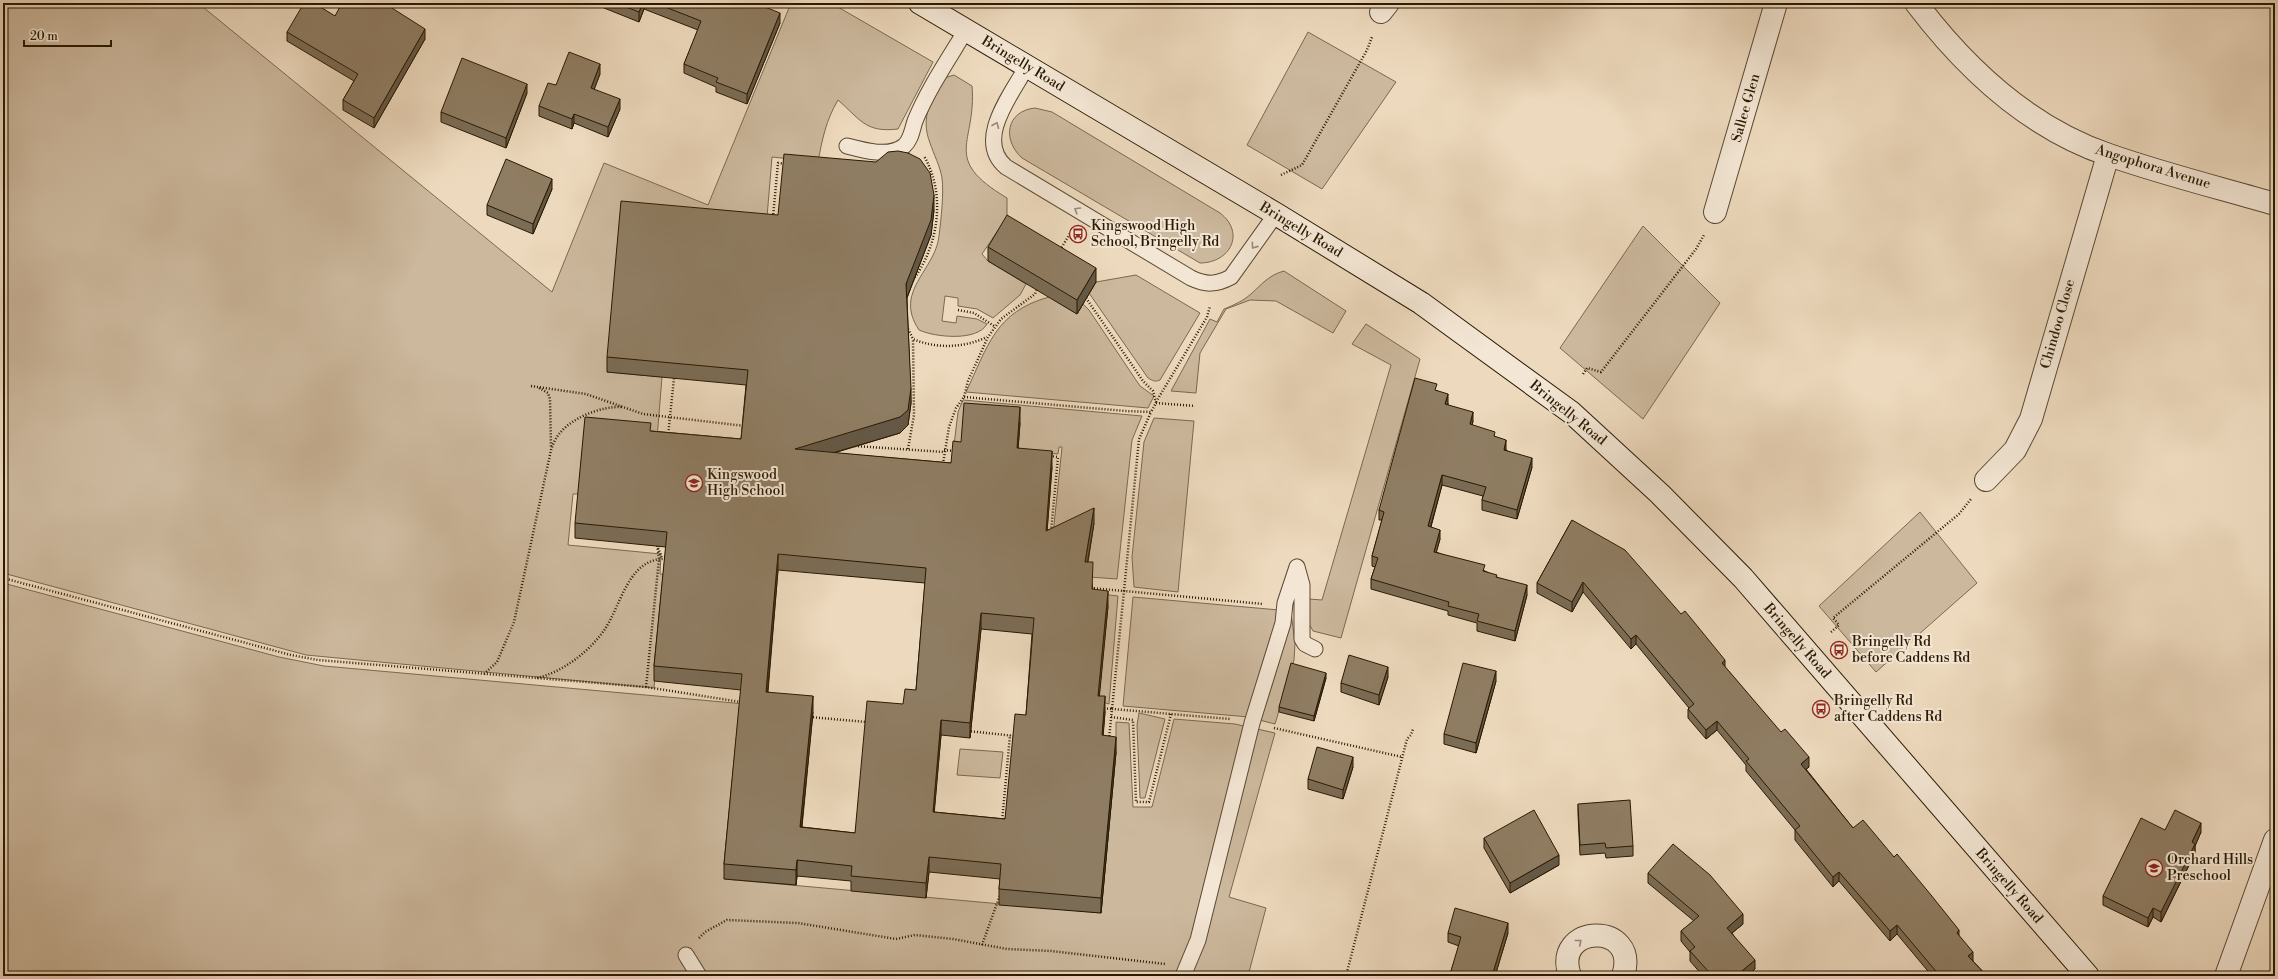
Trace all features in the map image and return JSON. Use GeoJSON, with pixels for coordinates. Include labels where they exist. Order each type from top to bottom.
{"type":"FeatureCollection","features":[{"type":"Feature","properties":{"kind":"main road","name":"Bringelly Road"},"geometry":{"type":"LineString","coordinates":[[920,3],[1276,214],[1422,303],[1572,413],[1660,494],[1743,578],[2088,976]]}},
{"type":"Feature","properties":{"kind":"main road","name":"Sallee Glen"},"geometry":{"type":"LineString","coordinates":[[1715,212],[1776,3]]}},
{"type":"Feature","properties":{"kind":"main road","name":"Angophora Avenue"},"geometry":{"type":"LineString","coordinates":[[1916,3],[1953,48],[1998,91],[2049,127],[2108,155],[2275,204]]}},
{"type":"Feature","properties":{"kind":"main road","name":"Chindoo Close"},"geometry":{"type":"LineString","coordinates":[[1986,480],[2015,450],[2031,419],[2108,155]]}},
{"type":"Feature","properties":{"kind":"main road"},"geometry":{"type":"LineString","coordinates":[[2226,976],[2275,840]]}},
{"type":"Feature","properties":{"kind":"main road"},"geometry":{"type":"LineString","coordinates":[[1570,976],[1567,960],[1575,944],[1590,935],[1600,934],[1613,939],[1622,949],[1626,958],[1623,976]]}},
{"type":"Feature","properties":{"kind":"lane"},"geometry":{"type":"LineString","coordinates":[[847,146],[867,151],[896,150],[904,146],[911,137],[914,123],[930,89],[966,30]]}},
{"type":"Feature","properties":{"kind":"lane"},"geometry":{"type":"LineString","coordinates":[[1026,66],[994,130],[992,145],[998,161],[1184,274],[1210,284],[1220,282],[1231,276],[1276,214]]}},
{"type":"Feature","properties":{"kind":"lane"},"geometry":{"type":"LineString","coordinates":[[1185,972],[1198,940],[1252,723],[1283,622],[1285,606],[1297,568],[1302,586],[1302,639],[1305,644],[1315,649]]}},
{"type":"Feature","properties":{"kind":"lane"},"geometry":{"type":"LineString","coordinates":[[686,955],[699,976]]}},
{"type":"Feature","properties":{"kind":"path"},"geometry":{"type":"LineString","coordinates":[[1281,175],[1302,164],[1367,50],[1384,7]]}},
{"type":"Feature","properties":{"kind":"path"},"geometry":{"type":"LineString","coordinates":[[904,146],[924,155],[932,169],[936,185],[936,214],[930,250],[910,285]]}},
{"type":"Feature","properties":{"kind":"path"},"geometry":{"type":"LineString","coordinates":[[772,222],[778,163],[791,164]]}},
{"type":"Feature","properties":{"kind":"path"},"geometry":{"type":"LineString","coordinates":[[1583,374],[1587,368],[1600,372],[1696,250],[1715,212]]}},
{"type":"Feature","properties":{"kind":"path"},"geometry":{"type":"LineString","coordinates":[[1058,254],[1073,230]]}},
{"type":"Feature","properties":{"kind":"path"},"geometry":{"type":"LineString","coordinates":[[942,469],[944,451],[956,408],[964,397],[968,381],[988,337],[994,326],[1035,294],[1040,283]]}},
{"type":"Feature","properties":{"kind":"path"},"geometry":{"type":"LineString","coordinates":[[1086,298],[1143,381],[1154,391],[1156,403]]}},
{"type":"Feature","properties":{"kind":"path"},"geometry":{"type":"LineString","coordinates":[[1108,744],[1139,439],[1156,403],[1207,317],[1210,304]]}},
{"type":"Feature","properties":{"kind":"path"},"geometry":{"type":"LineString","coordinates":[[958,310],[974,313],[994,326]]}},
{"type":"Feature","properties":{"kind":"path"},"geometry":{"type":"LineString","coordinates":[[906,325],[913,339],[914,415],[908,449]]}},
{"type":"Feature","properties":{"kind":"path"},"geometry":{"type":"LineString","coordinates":[[913,339],[927,345],[957,346],[977,342],[988,337]]}},
{"type":"Feature","properties":{"kind":"path"},"geometry":{"type":"LineString","coordinates":[[668,440],[674,378]]}},
{"type":"Feature","properties":{"kind":"path"},"geometry":{"type":"LineString","coordinates":[[531,386],[586,394],[643,414],[670,419],[753,427]]}},
{"type":"Feature","properties":{"kind":"path"},"geometry":{"type":"LineString","coordinates":[[536,386],[548,393],[550,399],[551,450]]}},
{"type":"Feature","properties":{"kind":"path"},"geometry":{"type":"LineString","coordinates":[[964,397],[1151,412]]}},
{"type":"Feature","properties":{"kind":"path"},"geometry":{"type":"LineString","coordinates":[[1156,403],[1195,406]]}},
{"type":"Feature","properties":{"kind":"path"},"geometry":{"type":"LineString","coordinates":[[484,675],[497,662],[514,622],[551,450],[559,433],[570,424],[608,406],[622,407]]}},
{"type":"Feature","properties":{"kind":"path"},"geometry":{"type":"LineString","coordinates":[[852,446],[961,451]]}},
{"type":"Feature","properties":{"kind":"path"},"geometry":{"type":"LineString","coordinates":[[1044,456],[1058,457],[1050,536]]}},
{"type":"Feature","properties":{"kind":"path"},"geometry":{"type":"LineString","coordinates":[[1831,632],[1839,625],[1834,618],[1959,514],[1986,480]]}},
{"type":"Feature","properties":{"kind":"path"},"geometry":{"type":"LineString","coordinates":[[646,687],[660,559],[657,546],[658,538]]}},
{"type":"Feature","properties":{"kind":"path"},"geometry":{"type":"LineString","coordinates":[[533,679],[550,675],[577,658],[604,630],[624,589],[637,570],[652,560],[670,559]]}},
{"type":"Feature","properties":{"kind":"path"},"geometry":{"type":"LineString","coordinates":[[3,578],[291,655],[318,660],[484,675],[646,687],[748,704]]}},
{"type":"Feature","properties":{"kind":"path"},"geometry":{"type":"LineString","coordinates":[[1086,587],[1285,606]]}},
{"type":"Feature","properties":{"kind":"path"},"geometry":{"type":"LineString","coordinates":[[1098,707],[1112,709]]}},
{"type":"Feature","properties":{"kind":"path"},"geometry":{"type":"LineString","coordinates":[[1111,717],[1133,720],[1136,802],[1149,802],[1170,714]]}},
{"type":"Feature","properties":{"kind":"path"},"geometry":{"type":"LineString","coordinates":[[806,717],[867,722]]}},
{"type":"Feature","properties":{"kind":"path"},"geometry":{"type":"LineString","coordinates":[[1346,976],[1407,739],[1411,736],[1413,729]]}},
{"type":"Feature","properties":{"kind":"path"},"geometry":{"type":"LineString","coordinates":[[965,731],[1017,736]]}},
{"type":"Feature","properties":{"kind":"path"},"geometry":{"type":"LineString","coordinates":[[1002,824],[1010,735]]}},
{"type":"Feature","properties":{"kind":"path"},"geometry":{"type":"LineString","coordinates":[[982,945],[1000,895],[1000,887]]}},
{"type":"Feature","properties":{"kind":"path"},"geometry":{"type":"LineString","coordinates":[[686,955],[705,932],[727,920],[798,923],[896,938],[915,935],[1007,949],[1051,951],[1185,972]]}},
{"type":"Feature","properties":{"kind":"shaded area"},"geometry":{"type":"Polygon","coordinates":[[[3,3],[198,3],[552,292],[604,163],[708,205],[791,3],[831,3],[933,62],[898,129],[887,130],[870,127],[858,119],[838,100],[827,123],[818,162],[772,157],[766,229],[607,372],[662,377],[657,439],[579,494],[573,494],[568,545],[661,554],[660,574],[664,574],[654,688],[306,655],[3,573],[3,3]]]}},
{"type":"Feature","properties":{"kind":"shaded area"},"geometry":{"type":"Polygon","coordinates":[[[1308,32],[1396,82],[1322,189],[1247,145],[1308,32]]]}},
{"type":"Feature","properties":{"kind":"shaded area"},"geometry":{"type":"Polygon","coordinates":[[[954,75],[972,86],[972,106],[966,149],[968,160],[974,172],[986,184],[1007,198],[1007,217],[982,254],[988,261],[1026,284],[1020,295],[993,318],[977,309],[958,306],[958,298],[945,296],[942,321],[956,323],[957,316],[977,319],[987,324],[982,330],[965,336],[935,335],[919,330],[912,316],[911,304],[913,292],[936,248],[941,215],[943,191],[942,178],[927,134],[926,125],[928,109],[944,78],[954,75]]]}},
{"type":"Feature","properties":{"kind":"shaded area"},"geometry":{"type":"Polygon","coordinates":[[[1035,108],[1052,112],[1220,213],[1228,221],[1232,229],[1233,238],[1231,246],[1219,258],[1211,262],[1200,263],[1022,158],[1012,143],[1010,127],[1013,120],[1018,115],[1025,110],[1035,108]]]}},
{"type":"Feature","properties":{"kind":"shaded area"},"geometry":{"type":"Polygon","coordinates":[[[1643,226],[1720,303],[1643,419],[1560,348],[1643,226]]]}},
{"type":"Feature","properties":{"kind":"shaded area"},"geometry":{"type":"Polygon","coordinates":[[[1284,271],[1346,311],[1333,333],[1276,301],[1250,300],[1226,309],[1200,353],[1196,393],[1171,391],[1210,319],[1217,322],[1224,309],[1245,299],[1270,277],[1284,271]]]}},
{"type":"Feature","properties":{"kind":"shaded area"},"geometry":{"type":"Polygon","coordinates":[[[1136,275],[1200,313],[1160,380],[1157,381],[1148,378],[1089,293],[1096,282],[1136,275]]]}},
{"type":"Feature","properties":{"kind":"shaded area"},"geometry":{"type":"Polygon","coordinates":[[[1049,297],[1077,314],[1083,304],[1089,310],[1140,386],[1154,396],[1148,408],[966,392],[988,346],[1005,322],[1016,312],[1049,297]]]}},
{"type":"Feature","properties":{"kind":"shaded area"},"geometry":{"type":"Polygon","coordinates":[[[1366,324],[1420,359],[1341,638],[1313,631],[1308,622],[1309,599],[1322,600],[1391,365],[1352,344],[1366,324]]]}},
{"type":"Feature","properties":{"kind":"shaded area"},"geometry":{"type":"Polygon","coordinates":[[[963,400],[1142,416],[1132,440],[1117,579],[1049,574],[1062,447],[1059,447],[1058,454],[954,445],[958,412],[963,400]]]}},
{"type":"Feature","properties":{"kind":"shaded area"},"geometry":{"type":"Polygon","coordinates":[[[1154,418],[1194,421],[1178,592],[1134,587],[1132,557],[1144,442],[1154,418]]]}},
{"type":"Feature","properties":{"kind":"shaded area"},"geometry":{"type":"Polygon","coordinates":[[[1920,512],[1977,583],[1876,672],[1819,606],[1920,512]]]}},
{"type":"Feature","properties":{"kind":"shaded area"},"geometry":{"type":"Polygon","coordinates":[[[3,583],[279,657],[324,666],[756,705],[724,879],[1101,913],[1116,752],[1116,722],[1129,723],[1133,807],[1152,807],[1174,719],[1235,724],[1275,733],[1229,897],[1266,908],[1248,976],[3,976],[3,583]]]}},
{"type":"Feature","properties":{"kind":"shaded area"},"geometry":{"type":"Polygon","coordinates":[[[1092,593],[1118,596],[1109,704],[1099,701],[1092,593]]]}},
{"type":"Feature","properties":{"kind":"shaded area"},"geometry":{"type":"Polygon","coordinates":[[[1133,597],[1279,610],[1249,717],[1123,706],[1133,597]]]}},
{"type":"Feature","properties":{"kind":"shaded area"},"geometry":{"type":"Polygon","coordinates":[[[1291,612],[1295,643],[1294,660],[1275,724],[1259,720],[1291,612]]]}},
{"type":"Feature","properties":{"kind":"shaded area"},"geometry":{"type":"Polygon","coordinates":[[[1139,713],[1165,719],[1145,798],[1140,798],[1137,725],[1139,713]]]}},
{"type":"Feature","properties":{"kind":"shaded area"},"geometry":{"type":"Polygon","coordinates":[[[960,749],[1003,752],[1000,778],[957,775],[960,749]]]}},
{"type":"Feature","properties":{"kind":"building"},"geometry":{"type":"Polygon","coordinates":[[[304,3],[314,3],[335,16],[342,3],[384,3],[425,29],[374,118],[343,100],[358,74],[287,32],[304,3]]]}},
{"type":"Feature","properties":{"kind":"building"},"geometry":{"type":"Polygon","coordinates":[[[616,3],[643,3],[639,12],[616,3]]]}},
{"type":"Feature","properties":{"kind":"building"},"geometry":{"type":"Polygon","coordinates":[[[655,3],[755,3],[780,13],[747,94],[716,82],[718,78],[684,64],[701,21],[655,3]]]}},
{"type":"Feature","properties":{"kind":"building"},"geometry":{"type":"Polygon","coordinates":[[[569,52],[600,64],[591,88],[620,99],[608,127],[574,114],[572,119],[539,106],[548,83],[556,85],[569,52]]]}},
{"type":"Feature","properties":{"kind":"building"},"geometry":{"type":"Polygon","coordinates":[[[462,58],[527,84],[506,138],[441,112],[462,58]]]}},
{"type":"Feature","properties":{"kind":"building"},"geometry":{"type":"Polygon","coordinates":[[[898,151],[908,153],[920,159],[930,173],[934,195],[931,220],[906,284],[911,388],[908,410],[900,417],[795,449],[951,463],[953,441],[961,442],[964,403],[1020,407],[1017,448],[1052,451],[1046,531],[1094,508],[1085,562],[1093,562],[1092,589],[1108,591],[1098,696],[1105,696],[1102,735],[1116,737],[1101,898],[999,889],[1001,864],[929,857],[926,883],[851,876],[852,866],[797,860],[796,870],[724,864],[742,674],[654,666],[667,532],[575,523],[585,417],[651,423],[650,431],[741,439],[748,370],[607,357],[621,201],[778,215],[784,154],[876,162],[888,152],[898,151]],[[778,554],[766,692],[813,696],[800,827],[855,833],[867,701],[903,704],[905,689],[916,690],[926,568],[778,554]],[[981,613],[970,723],[941,720],[933,812],[1005,819],[1015,714],[1026,715],[1034,618],[981,613]]]}},
{"type":"Feature","properties":{"kind":"building"},"geometry":{"type":"Polygon","coordinates":[[[506,159],[552,179],[533,224],[487,205],[506,159]]]}},
{"type":"Feature","properties":{"kind":"building"},"geometry":{"type":"Polygon","coordinates":[[[1007,215],[1096,268],[1077,300],[988,247],[1007,215]]]}},
{"type":"Feature","properties":{"kind":"building"},"geometry":{"type":"Polygon","coordinates":[[[1415,378],[1437,384],[1435,390],[1448,394],[1445,404],[1473,412],[1470,424],[1495,432],[1494,436],[1506,440],[1504,450],[1532,458],[1517,510],[1482,500],[1486,487],[1442,475],[1428,526],[1440,530],[1434,552],[1485,565],[1483,571],[1497,575],[1496,577],[1527,585],[1515,631],[1477,621],[1479,614],[1448,606],[1449,602],[1371,579],[1378,558],[1372,556],[1384,512],[1379,510],[1415,378]]]}},
{"type":"Feature","properties":{"kind":"building"},"geometry":{"type":"Polygon","coordinates":[[[1572,520],[1625,550],[1681,614],[1685,611],[1725,660],[1722,663],[1781,732],[1785,729],[1809,757],[1801,764],[1853,828],[1863,820],[1894,857],[1897,854],[1959,930],[1957,933],[1973,952],[1968,956],[1987,976],[1940,976],[1897,925],[1890,931],[1839,872],[1833,877],[1795,830],[1800,826],[1746,761],[1749,759],[1717,721],[1706,730],[1688,709],[1694,704],[1636,635],[1631,639],[1583,582],[1572,602],[1537,583],[1572,520]]]}},
{"type":"Feature","properties":{"kind":"building"},"geometry":{"type":"Polygon","coordinates":[[[1349,655],[1388,667],[1379,695],[1341,683],[1349,655]]]}},
{"type":"Feature","properties":{"kind":"building"},"geometry":{"type":"Polygon","coordinates":[[[1291,663],[1326,673],[1314,716],[1279,707],[1291,663]]]}},
{"type":"Feature","properties":{"kind":"building"},"geometry":{"type":"Polygon","coordinates":[[[1463,663],[1496,671],[1476,743],[1444,734],[1463,663]]]}},
{"type":"Feature","properties":{"kind":"building"},"geometry":{"type":"Polygon","coordinates":[[[1317,747],[1353,757],[1343,790],[1308,779],[1317,747]]]}},
{"type":"Feature","properties":{"kind":"building"},"geometry":{"type":"Polygon","coordinates":[[[1630,800],[1633,846],[1606,848],[1605,843],[1580,845],[1578,804],[1630,800]]]}},
{"type":"Feature","properties":{"kind":"building"},"geometry":{"type":"Polygon","coordinates":[[[1534,810],[1559,855],[1510,883],[1484,838],[1534,810]]]}},
{"type":"Feature","properties":{"kind":"building"},"geometry":{"type":"Polygon","coordinates":[[[2175,810],[2201,823],[2192,842],[2195,844],[2161,912],[2153,908],[2148,918],[2103,896],[2141,818],[2165,830],[2175,810]]]}},
{"type":"Feature","properties":{"kind":"building"},"geometry":{"type":"Polygon","coordinates":[[[1673,844],[1710,875],[1743,914],[1727,928],[1755,960],[1736,976],[1703,976],[1708,971],[1690,951],[1695,947],[1681,931],[1699,916],[1648,873],[1673,844]]]}},
{"type":"Feature","properties":{"kind":"building"},"geometry":{"type":"Polygon","coordinates":[[[1455,908],[1508,923],[1492,976],[1466,976],[1451,971],[1461,937],[1448,933],[1455,908]]]}},
{"type":"Feature","properties":{"kind":"place","name":"Kingswood High School, Bringelly Rd"},"geometry":{"type":"Point","coordinates":[1078,234]}},
{"type":"Feature","properties":{"kind":"place","name":"Kingswood High School"},"geometry":{"type":"Point","coordinates":[694,483]}},
{"type":"Feature","properties":{"kind":"place","name":"Bringelly Rd before Caddens Rd"},"geometry":{"type":"Point","coordinates":[1839,650]}},
{"type":"Feature","properties":{"kind":"place","name":"Bringelly Rd after Caddens Rd"},"geometry":{"type":"Point","coordinates":[1821,709]}},
{"type":"Feature","properties":{"kind":"place","name":"Orchard Hills Preschool"},"geometry":{"type":"Point","coordinates":[2154,868]}}]}
